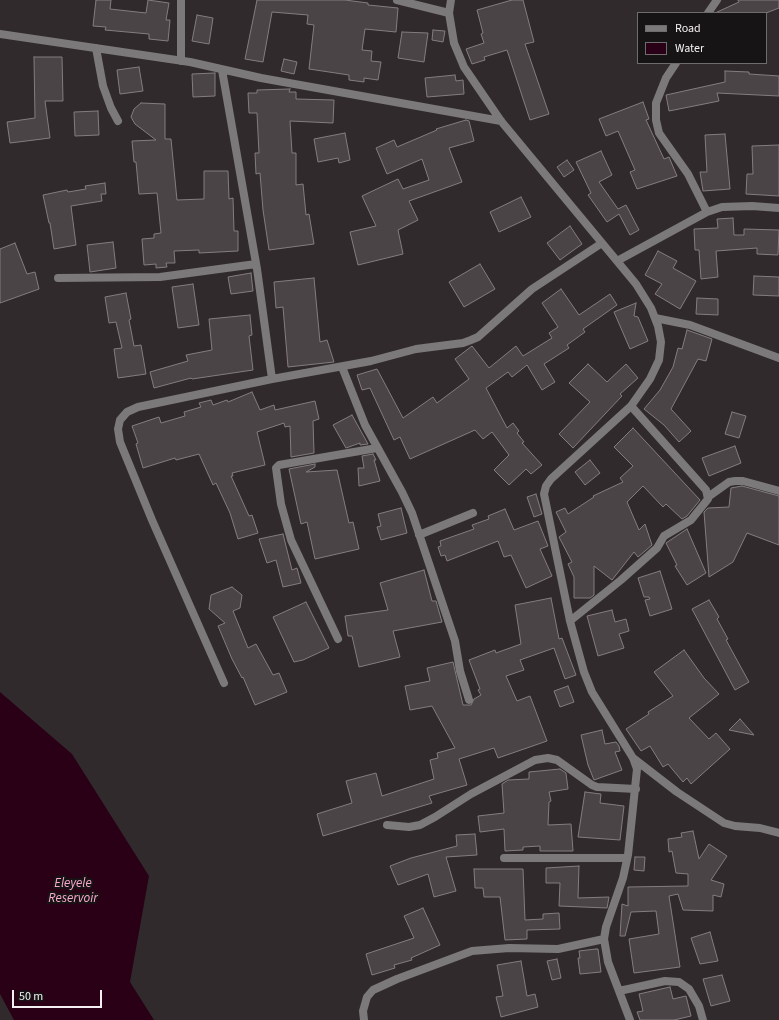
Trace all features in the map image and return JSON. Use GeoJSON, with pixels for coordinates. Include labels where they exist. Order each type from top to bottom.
{"type":"FeatureCollection","features":[{"type":"Feature","properties":{"kind":"street"},"geometry":{"type":"LineString","coordinates":[[181,0],[181,61]]}},
{"type":"Feature","properties":{"kind":"street"},"geometry":{"type":"LineString","coordinates":[[397,0],[449,12]]}},
{"type":"Feature","properties":{"kind":"street"},"geometry":{"type":"LineString","coordinates":[[451,0],[449,12],[454,43],[464,66],[501,121],[636,284],[655,318],[661,342],[659,360],[650,379],[631,406],[546,486],[544,494],[570,621],[584,672],[592,692],[632,758],[637,769],[627,858],[623,878],[606,927],[604,939],[608,962],[630,1020]]}},
{"type":"Feature","properties":{"kind":"street"},"geometry":{"type":"LineString","coordinates":[[709,12],[717,0]]}},
{"type":"Feature","properties":{"kind":"street"},"geometry":{"type":"LineString","coordinates":[[0,34],[181,61],[261,78],[501,121]]}},
{"type":"Feature","properties":{"kind":"street"},"geometry":{"type":"LineString","coordinates":[[96,48],[103,86],[111,108],[118,120]]}},
{"type":"Feature","properties":{"kind":"street"},"geometry":{"type":"LineString","coordinates":[[675,64],[666,78],[656,103],[656,120],[659,132],[688,174],[707,212]]}},
{"type":"Feature","properties":{"kind":"street"},"geometry":{"type":"LineString","coordinates":[[222,70],[256,264],[272,379]]}},
{"type":"Feature","properties":{"kind":"street"},"geometry":{"type":"LineString","coordinates":[[617,261],[707,212],[730,207],[752,206],[779,208]]}},
{"type":"Feature","properties":{"kind":"street"},"geometry":{"type":"LineString","coordinates":[[224,683],[152,520],[120,442],[118,429],[120,420],[127,412],[138,407],[272,379],[371,361],[416,349],[463,343],[478,337],[532,289],[602,243]]}},
{"type":"Feature","properties":{"kind":"street"},"geometry":{"type":"LineString","coordinates":[[58,278],[160,277],[256,264]]}},
{"type":"Feature","properties":{"kind":"street"},"geometry":{"type":"LineString","coordinates":[[655,318],[690,325],[779,358]]}},
{"type":"Feature","properties":{"kind":"street"},"geometry":{"type":"LineString","coordinates":[[342,367],[356,406],[412,513],[455,641],[460,671],[469,700]]}},
{"type":"Feature","properties":{"kind":"street"},"geometry":{"type":"LineString","coordinates":[[631,406],[706,490],[708,497]]}},
{"type":"Feature","properties":{"kind":"street"},"geometry":{"type":"LineString","coordinates":[[338,639],[291,540],[281,504],[276,468],[279,465],[378,448]]}},
{"type":"Feature","properties":{"kind":"street"},"geometry":{"type":"LineString","coordinates":[[570,621],[621,580],[657,548],[664,536],[691,520],[708,497],[729,482],[743,481],[779,491]]}},
{"type":"Feature","properties":{"kind":"street"},"geometry":{"type":"LineString","coordinates":[[419,535],[473,513]]}},
{"type":"Feature","properties":{"kind":"street"},"geometry":{"type":"LineString","coordinates":[[388,825],[409,827],[420,825],[471,794],[535,760],[548,758],[557,760],[592,785],[636,788]]}},
{"type":"Feature","properties":{"kind":"street"},"geometry":{"type":"LineString","coordinates":[[632,758],[684,797],[724,823],[735,826],[760,828],[779,833]]}},
{"type":"Feature","properties":{"kind":"street"},"geometry":{"type":"LineString","coordinates":[[504,858],[627,858]]}},
{"type":"Feature","properties":{"kind":"street"},"geometry":{"type":"LineString","coordinates":[[364,1020],[363,1011],[366,997],[373,990],[397,979],[472,951],[509,948],[558,949],[604,939]]}},
{"type":"Feature","properties":{"kind":"street"},"geometry":{"type":"LineString","coordinates":[[619,991],[665,981],[679,982],[689,989],[699,1006],[703,1020]]}},
{"type":"Feature","properties":{"kind":"water","name":"Eleyele Reservoir"},"geometry":{"type":"Polygon","coordinates":[[[0,692],[72,754],[149,876],[130,982],[154,1020],[14,1020],[0,994],[0,692]]]}},
{"type":"Feature","properties":{"kind":"building"},"geometry":{"type":"Polygon","coordinates":[[[96,0],[111,0],[110,9],[146,13],[148,0],[169,3],[166,20],[170,20],[168,41],[149,39],[149,34],[105,30],[106,27],[93,26],[96,0]]]}},
{"type":"Feature","properties":{"kind":"building"},"geometry":{"type":"Polygon","coordinates":[[[257,0],[345,0],[368,3],[368,5],[398,8],[396,32],[365,29],[362,50],[372,51],[371,61],[381,62],[378,80],[364,78],[364,82],[349,80],[349,75],[309,69],[314,25],[307,24],[308,15],[272,12],[263,62],[245,59],[257,0]]]}},
{"type":"Feature","properties":{"kind":"building"},"geometry":{"type":"Polygon","coordinates":[[[512,0],[523,0],[534,42],[525,44],[549,114],[530,120],[507,50],[484,57],[485,60],[472,64],[466,49],[484,43],[477,10],[512,0]]]}},
{"type":"Feature","properties":{"kind":"building"},"geometry":{"type":"Polygon","coordinates":[[[738,0],[779,0],[779,8],[767,13],[717,12],[739,2],[738,0]]]}},
{"type":"Feature","properties":{"kind":"building"},"geometry":{"type":"Polygon","coordinates":[[[197,15],[213,18],[209,44],[192,41],[197,15]]]}},
{"type":"Feature","properties":{"kind":"building"},"geometry":{"type":"Polygon","coordinates":[[[433,30],[445,31],[443,42],[432,40],[433,30]]]}},
{"type":"Feature","properties":{"kind":"building"},"geometry":{"type":"Polygon","coordinates":[[[402,32],[428,33],[424,62],[398,58],[402,32]]]}},
{"type":"Feature","properties":{"kind":"building"},"geometry":{"type":"Polygon","coordinates":[[[34,57],[62,57],[63,101],[45,101],[50,138],[10,143],[7,122],[35,118],[34,57]]]}},
{"type":"Feature","properties":{"kind":"building"},"geometry":{"type":"Polygon","coordinates":[[[284,59],[297,62],[294,74],[281,71],[284,59]]]}},
{"type":"Feature","properties":{"kind":"building"},"geometry":{"type":"Polygon","coordinates":[[[139,67],[143,91],[120,94],[117,70],[139,67]]]}},
{"type":"Feature","properties":{"kind":"building"},"geometry":{"type":"Polygon","coordinates":[[[725,71],[749,72],[749,74],[779,76],[779,96],[717,93],[719,101],[669,111],[666,95],[725,82],[725,71]]]}},
{"type":"Feature","properties":{"kind":"building"},"geometry":{"type":"Polygon","coordinates":[[[215,73],[215,96],[193,97],[192,74],[215,73]]]}},
{"type":"Feature","properties":{"kind":"building"},"geometry":{"type":"Polygon","coordinates":[[[455,75],[456,81],[463,80],[464,94],[427,97],[425,78],[455,75]]]}},
{"type":"Feature","properties":{"kind":"building"},"geometry":{"type":"Polygon","coordinates":[[[290,89],[289,92],[296,92],[296,99],[334,100],[333,123],[290,121],[292,153],[296,153],[296,185],[303,184],[306,215],[309,214],[314,244],[269,250],[263,210],[260,173],[256,174],[255,153],[259,153],[257,113],[249,113],[248,93],[257,93],[257,90],[290,89]]]}},
{"type":"Feature","properties":{"kind":"building"},"geometry":{"type":"Polygon","coordinates":[[[643,102],[649,119],[646,120],[664,159],[669,157],[677,176],[637,189],[630,172],[635,170],[618,131],[606,136],[599,119],[643,102]]]}},
{"type":"Feature","properties":{"kind":"building"},"geometry":{"type":"Polygon","coordinates":[[[141,103],[165,104],[165,139],[171,139],[177,200],[204,199],[204,171],[228,171],[229,199],[233,198],[234,231],[238,231],[238,251],[199,253],[199,250],[174,251],[175,263],[166,263],[167,267],[156,268],[156,264],[144,265],[142,239],[154,238],[154,234],[161,233],[157,193],[139,194],[136,162],[134,162],[132,141],[156,140],[135,124],[131,117],[134,109],[141,103]]]}},
{"type":"Feature","properties":{"kind":"building"},"geometry":{"type":"Polygon","coordinates":[[[98,111],[99,135],[75,136],[74,112],[98,111]]]}},
{"type":"Feature","properties":{"kind":"building"},"geometry":{"type":"Polygon","coordinates":[[[466,120],[469,121],[474,141],[449,148],[462,182],[409,201],[418,220],[398,230],[403,254],[358,265],[350,232],[376,226],[362,196],[398,179],[403,189],[429,180],[422,159],[387,174],[376,148],[394,140],[397,147],[437,130],[436,129],[466,120]]]}},
{"type":"Feature","properties":{"kind":"building"},"geometry":{"type":"Polygon","coordinates":[[[345,133],[350,160],[339,163],[338,158],[318,162],[314,139],[345,133]]]}},
{"type":"Feature","properties":{"kind":"building"},"geometry":{"type":"Polygon","coordinates":[[[725,134],[730,189],[703,191],[700,172],[707,172],[705,135],[725,134]]]}},
{"type":"Feature","properties":{"kind":"building"},"geometry":{"type":"Polygon","coordinates":[[[779,145],[779,196],[746,194],[747,174],[753,174],[752,146],[779,145]]]}},
{"type":"Feature","properties":{"kind":"building"},"geometry":{"type":"Polygon","coordinates":[[[601,151],[612,175],[599,182],[618,209],[626,205],[639,230],[630,235],[619,214],[607,222],[588,195],[591,193],[576,162],[601,151]]]}},
{"type":"Feature","properties":{"kind":"building"},"geometry":{"type":"Polygon","coordinates":[[[567,160],[574,170],[564,177],[557,167],[567,160]]]}},
{"type":"Feature","properties":{"kind":"building"},"geometry":{"type":"Polygon","coordinates":[[[105,183],[106,194],[101,194],[102,201],[71,206],[76,245],[54,249],[50,223],[43,195],[67,190],[68,192],[86,189],[85,186],[105,183]]]}},
{"type":"Feature","properties":{"kind":"building"},"geometry":{"type":"Polygon","coordinates":[[[521,197],[531,217],[499,232],[490,212],[521,197]]]}},
{"type":"Feature","properties":{"kind":"building"},"geometry":{"type":"Polygon","coordinates":[[[733,218],[734,235],[744,235],[744,229],[779,230],[778,255],[757,254],[757,248],[716,251],[718,277],[701,279],[699,250],[695,250],[694,229],[718,228],[717,219],[733,218]]]}},
{"type":"Feature","properties":{"kind":"building"},"geometry":{"type":"Polygon","coordinates":[[[570,226],[582,244],[560,260],[547,243],[570,226]]]}},
{"type":"Feature","properties":{"kind":"building"},"geometry":{"type":"Polygon","coordinates":[[[113,242],[116,268],[90,272],[87,245],[113,242]]]}},
{"type":"Feature","properties":{"kind":"building"},"geometry":{"type":"Polygon","coordinates":[[[15,243],[27,274],[35,272],[39,289],[0,303],[0,249],[15,243]]]}},
{"type":"Feature","properties":{"kind":"building"},"geometry":{"type":"Polygon","coordinates":[[[658,251],[677,261],[673,268],[696,281],[680,309],[655,294],[662,284],[645,275],[658,251]]]}},
{"type":"Feature","properties":{"kind":"building"},"geometry":{"type":"Polygon","coordinates":[[[480,264],[495,289],[464,307],[449,282],[480,264]]]}},
{"type":"Feature","properties":{"kind":"building"},"geometry":{"type":"Polygon","coordinates":[[[251,273],[253,291],[231,294],[228,277],[251,273]]]}},
{"type":"Feature","properties":{"kind":"building"},"geometry":{"type":"Polygon","coordinates":[[[754,276],[779,277],[779,296],[753,295],[754,276]]]}},
{"type":"Feature","properties":{"kind":"building"},"geometry":{"type":"Polygon","coordinates":[[[314,278],[320,342],[327,340],[334,362],[288,367],[283,307],[276,308],[274,282],[314,278]]]}},
{"type":"Feature","properties":{"kind":"building"},"geometry":{"type":"Polygon","coordinates":[[[193,284],[199,325],[178,328],[172,287],[193,284]]]}},
{"type":"Feature","properties":{"kind":"building"},"geometry":{"type":"Polygon","coordinates":[[[561,289],[579,315],[610,294],[617,305],[583,329],[585,332],[567,345],[569,348],[544,364],[555,382],[542,390],[527,365],[512,377],[508,372],[486,388],[507,428],[513,423],[519,431],[517,433],[524,442],[522,443],[542,465],[531,474],[526,469],[509,485],[494,470],[509,455],[492,432],[483,439],[475,430],[410,459],[400,437],[394,440],[370,388],[362,390],[357,375],[377,369],[403,418],[433,397],[437,403],[469,379],[455,359],[472,346],[489,368],[516,346],[523,356],[552,338],[549,333],[558,327],[542,303],[561,289]]]}},
{"type":"Feature","properties":{"kind":"building"},"geometry":{"type":"Polygon","coordinates":[[[126,293],[134,346],[141,345],[146,374],[118,378],[114,349],[122,348],[116,322],[109,323],[105,297],[126,293]]]}},
{"type":"Feature","properties":{"kind":"building"},"geometry":{"type":"Polygon","coordinates":[[[697,298],[718,299],[718,315],[696,314],[697,298]]]}},
{"type":"Feature","properties":{"kind":"building"},"geometry":{"type":"Polygon","coordinates":[[[636,303],[634,316],[638,317],[648,341],[630,349],[614,312],[636,303]]]}},
{"type":"Feature","properties":{"kind":"building"},"geometry":{"type":"Polygon","coordinates":[[[250,315],[252,335],[249,336],[253,370],[191,378],[154,388],[150,372],[188,361],[186,355],[212,350],[209,319],[250,315]]]}},
{"type":"Feature","properties":{"kind":"building"},"geometry":{"type":"Polygon","coordinates":[[[687,330],[712,339],[706,361],[698,359],[671,409],[691,431],[679,442],[664,425],[644,409],[660,390],[673,367],[678,348],[682,349],[687,330]]]}},
{"type":"Feature","properties":{"kind":"building"},"geometry":{"type":"Polygon","coordinates":[[[588,364],[607,382],[626,364],[638,378],[620,394],[622,396],[573,448],[559,434],[590,402],[569,383],[588,364]]]}},
{"type":"Feature","properties":{"kind":"building"},"geometry":{"type":"Polygon","coordinates":[[[252,392],[260,410],[274,405],[275,410],[315,401],[319,419],[313,421],[314,453],[291,457],[290,426],[285,427],[284,423],[257,432],[265,465],[232,473],[233,476],[231,476],[249,516],[252,515],[258,533],[238,539],[230,513],[216,483],[213,485],[199,454],[176,460],[175,458],[143,468],[136,444],[138,443],[132,426],[159,417],[161,423],[185,416],[184,412],[201,407],[199,403],[211,400],[213,405],[227,400],[228,402],[252,392]]]}},
{"type":"Feature","properties":{"kind":"building"},"geometry":{"type":"Polygon","coordinates":[[[732,412],[746,416],[739,438],[725,434],[732,412]]]}},
{"type":"Feature","properties":{"kind":"building"},"geometry":{"type":"Polygon","coordinates":[[[352,415],[368,444],[360,445],[360,443],[346,448],[333,425],[352,415]]]}},
{"type":"Feature","properties":{"kind":"building"},"geometry":{"type":"Polygon","coordinates":[[[633,428],[700,500],[687,516],[682,519],[666,504],[663,507],[643,486],[627,502],[639,530],[645,524],[652,545],[638,557],[634,552],[612,580],[594,566],[594,595],[590,598],[574,598],[574,577],[568,564],[572,562],[559,537],[566,532],[556,512],[565,508],[568,514],[594,497],[593,496],[623,482],[620,478],[633,466],[614,447],[633,428]]]}},
{"type":"Feature","properties":{"kind":"building"},"geometry":{"type":"Polygon","coordinates":[[[735,446],[741,463],[709,476],[702,458],[735,446]]]}},
{"type":"Feature","properties":{"kind":"building"},"geometry":{"type":"Polygon","coordinates":[[[373,454],[376,460],[374,460],[380,481],[359,486],[358,468],[364,468],[362,456],[373,454]]]}},
{"type":"Feature","properties":{"kind":"building"},"geometry":{"type":"Polygon","coordinates":[[[590,460],[600,473],[585,485],[575,472],[590,460]]]}},
{"type":"Feature","properties":{"kind":"building"},"geometry":{"type":"Polygon","coordinates":[[[315,464],[315,467],[306,472],[337,470],[349,523],[353,522],[359,549],[315,559],[307,522],[301,524],[289,469],[315,464]]]}},
{"type":"Feature","properties":{"kind":"building"},"geometry":{"type":"Polygon","coordinates":[[[742,486],[779,496],[779,545],[747,533],[733,562],[709,577],[704,512],[708,508],[729,507],[731,488],[742,486]]]}},
{"type":"Feature","properties":{"kind":"building"},"geometry":{"type":"Polygon","coordinates":[[[536,494],[542,514],[534,517],[527,497],[536,494]]]}},
{"type":"Feature","properties":{"kind":"building"},"geometry":{"type":"Polygon","coordinates":[[[401,508],[407,533],[381,540],[377,527],[381,526],[378,514],[401,508]]]}},
{"type":"Feature","properties":{"kind":"building"},"geometry":{"type":"Polygon","coordinates":[[[505,509],[514,530],[538,521],[548,546],[540,549],[552,576],[526,588],[511,555],[504,557],[498,541],[447,561],[445,555],[441,556],[438,547],[441,546],[440,541],[474,529],[472,525],[489,519],[488,516],[505,509]]]}},
{"type":"Feature","properties":{"kind":"building"},"geometry":{"type":"Polygon","coordinates":[[[687,529],[706,573],[687,585],[675,566],[677,565],[666,543],[687,529]]]}},
{"type":"Feature","properties":{"kind":"building"},"geometry":{"type":"Polygon","coordinates":[[[283,534],[292,570],[297,568],[301,583],[283,587],[276,560],[267,563],[259,539],[283,534]]]}},
{"type":"Feature","properties":{"kind":"building"},"geometry":{"type":"Polygon","coordinates":[[[424,570],[432,601],[436,601],[442,622],[393,631],[400,657],[359,667],[352,636],[348,636],[345,616],[388,610],[380,583],[424,570]]]}},
{"type":"Feature","properties":{"kind":"building"},"geometry":{"type":"Polygon","coordinates":[[[660,571],[672,609],[650,616],[645,600],[650,599],[649,597],[644,597],[638,578],[660,571]]]}},
{"type":"Feature","properties":{"kind":"building"},"geometry":{"type":"Polygon","coordinates":[[[232,587],[242,595],[240,608],[233,611],[248,648],[256,644],[273,675],[279,673],[287,692],[255,705],[243,677],[242,678],[232,659],[218,626],[225,623],[209,609],[211,595],[232,587]]]}},
{"type":"Feature","properties":{"kind":"building"},"geometry":{"type":"Polygon","coordinates":[[[551,598],[559,639],[562,638],[576,675],[565,679],[554,648],[520,660],[524,670],[506,676],[517,701],[530,696],[547,741],[498,758],[494,748],[459,759],[467,785],[429,796],[432,803],[323,836],[317,814],[352,803],[346,781],[376,773],[382,796],[434,779],[430,760],[438,758],[437,753],[455,748],[432,706],[410,710],[405,686],[430,681],[427,668],[453,662],[463,705],[471,705],[474,699],[481,695],[478,690],[480,689],[469,660],[495,650],[496,653],[521,644],[515,605],[551,598]]]}},
{"type":"Feature","properties":{"kind":"building"},"geometry":{"type":"Polygon","coordinates":[[[709,600],[719,617],[717,619],[728,639],[726,640],[749,682],[735,690],[692,609],[709,600]]]}},
{"type":"Feature","properties":{"kind":"building"},"geometry":{"type":"Polygon","coordinates":[[[306,602],[329,648],[303,660],[294,662],[273,617],[306,602]]]}},
{"type":"Feature","properties":{"kind":"building"},"geometry":{"type":"Polygon","coordinates":[[[612,610],[615,622],[626,619],[629,631],[619,634],[624,648],[598,656],[587,616],[612,610]]]}},
{"type":"Feature","properties":{"kind":"building"},"geometry":{"type":"Polygon","coordinates":[[[684,650],[704,678],[719,694],[689,718],[709,739],[716,733],[730,749],[691,784],[687,778],[683,782],[668,764],[663,767],[650,746],[641,751],[626,729],[649,714],[648,712],[673,696],[654,672],[684,650]]]}},
{"type":"Feature","properties":{"kind":"building"},"geometry":{"type":"Polygon","coordinates":[[[568,686],[574,702],[560,707],[554,691],[568,686]]]}},
{"type":"Feature","properties":{"kind":"building"},"geometry":{"type":"Polygon","coordinates":[[[740,719],[754,735],[729,730],[740,719]]]}},
{"type":"Feature","properties":{"kind":"building"},"geometry":{"type":"Polygon","coordinates":[[[602,730],[605,744],[616,742],[619,746],[620,751],[615,752],[622,770],[594,780],[588,765],[581,735],[602,730]]]}},
{"type":"Feature","properties":{"kind":"building"},"geometry":{"type":"Polygon","coordinates":[[[560,769],[566,773],[568,789],[549,792],[551,801],[549,802],[548,825],[571,824],[573,851],[540,851],[540,846],[523,847],[523,850],[505,851],[504,829],[480,832],[478,816],[504,813],[502,784],[508,780],[529,779],[529,772],[560,769]]]}},
{"type":"Feature","properties":{"kind":"building"},"geometry":{"type":"Polygon","coordinates":[[[585,792],[601,794],[600,803],[624,806],[620,840],[578,837],[585,792]]]}},
{"type":"Feature","properties":{"kind":"building"},"geometry":{"type":"Polygon","coordinates":[[[693,831],[699,859],[709,844],[727,856],[711,880],[724,884],[721,897],[713,895],[713,911],[683,910],[678,894],[669,896],[680,967],[634,973],[629,939],[659,934],[656,911],[631,912],[625,936],[620,936],[622,904],[628,906],[628,887],[688,886],[688,874],[676,873],[672,851],[669,852],[668,839],[682,837],[681,833],[693,831]]]}},
{"type":"Feature","properties":{"kind":"building"},"geometry":{"type":"Polygon","coordinates":[[[475,834],[477,855],[446,857],[456,891],[434,897],[428,874],[398,885],[390,866],[411,858],[457,846],[456,835],[475,834]]]}},
{"type":"Feature","properties":{"kind":"building"},"geometry":{"type":"Polygon","coordinates":[[[635,857],[645,857],[644,871],[634,870],[635,857]]]}},
{"type":"Feature","properties":{"kind":"building"},"geometry":{"type":"Polygon","coordinates":[[[579,866],[578,898],[609,897],[607,908],[559,906],[560,883],[546,883],[546,868],[579,866]]]}},
{"type":"Feature","properties":{"kind":"building"},"geometry":{"type":"Polygon","coordinates":[[[474,869],[523,869],[525,920],[543,919],[543,914],[559,913],[560,929],[527,930],[527,939],[505,940],[500,897],[484,897],[483,888],[475,888],[474,869]]]}},
{"type":"Feature","properties":{"kind":"building"},"geometry":{"type":"Polygon","coordinates":[[[423,908],[440,945],[411,958],[412,960],[394,965],[395,968],[372,975],[366,954],[414,938],[404,916],[423,908]]]}},
{"type":"Feature","properties":{"kind":"building"},"geometry":{"type":"Polygon","coordinates":[[[710,932],[718,961],[700,964],[691,938],[710,932]]]}},
{"type":"Feature","properties":{"kind":"building"},"geometry":{"type":"Polygon","coordinates":[[[598,949],[601,972],[580,974],[578,958],[580,958],[579,951],[598,949]]]}},
{"type":"Feature","properties":{"kind":"building"},"geometry":{"type":"Polygon","coordinates":[[[557,959],[561,978],[552,980],[547,961],[557,959]]]}},
{"type":"Feature","properties":{"kind":"building"},"geometry":{"type":"Polygon","coordinates":[[[521,961],[527,996],[535,994],[538,1007],[501,1017],[496,997],[503,996],[497,965],[521,961]]]}},
{"type":"Feature","properties":{"kind":"building"},"geometry":{"type":"Polygon","coordinates":[[[722,975],[730,1001],[711,1006],[703,979],[722,975]]]}},
{"type":"Feature","properties":{"kind":"building"},"geometry":{"type":"Polygon","coordinates":[[[670,987],[673,999],[686,996],[691,1016],[674,1020],[640,1020],[637,1012],[643,1011],[639,994],[670,987]]]}}]}
